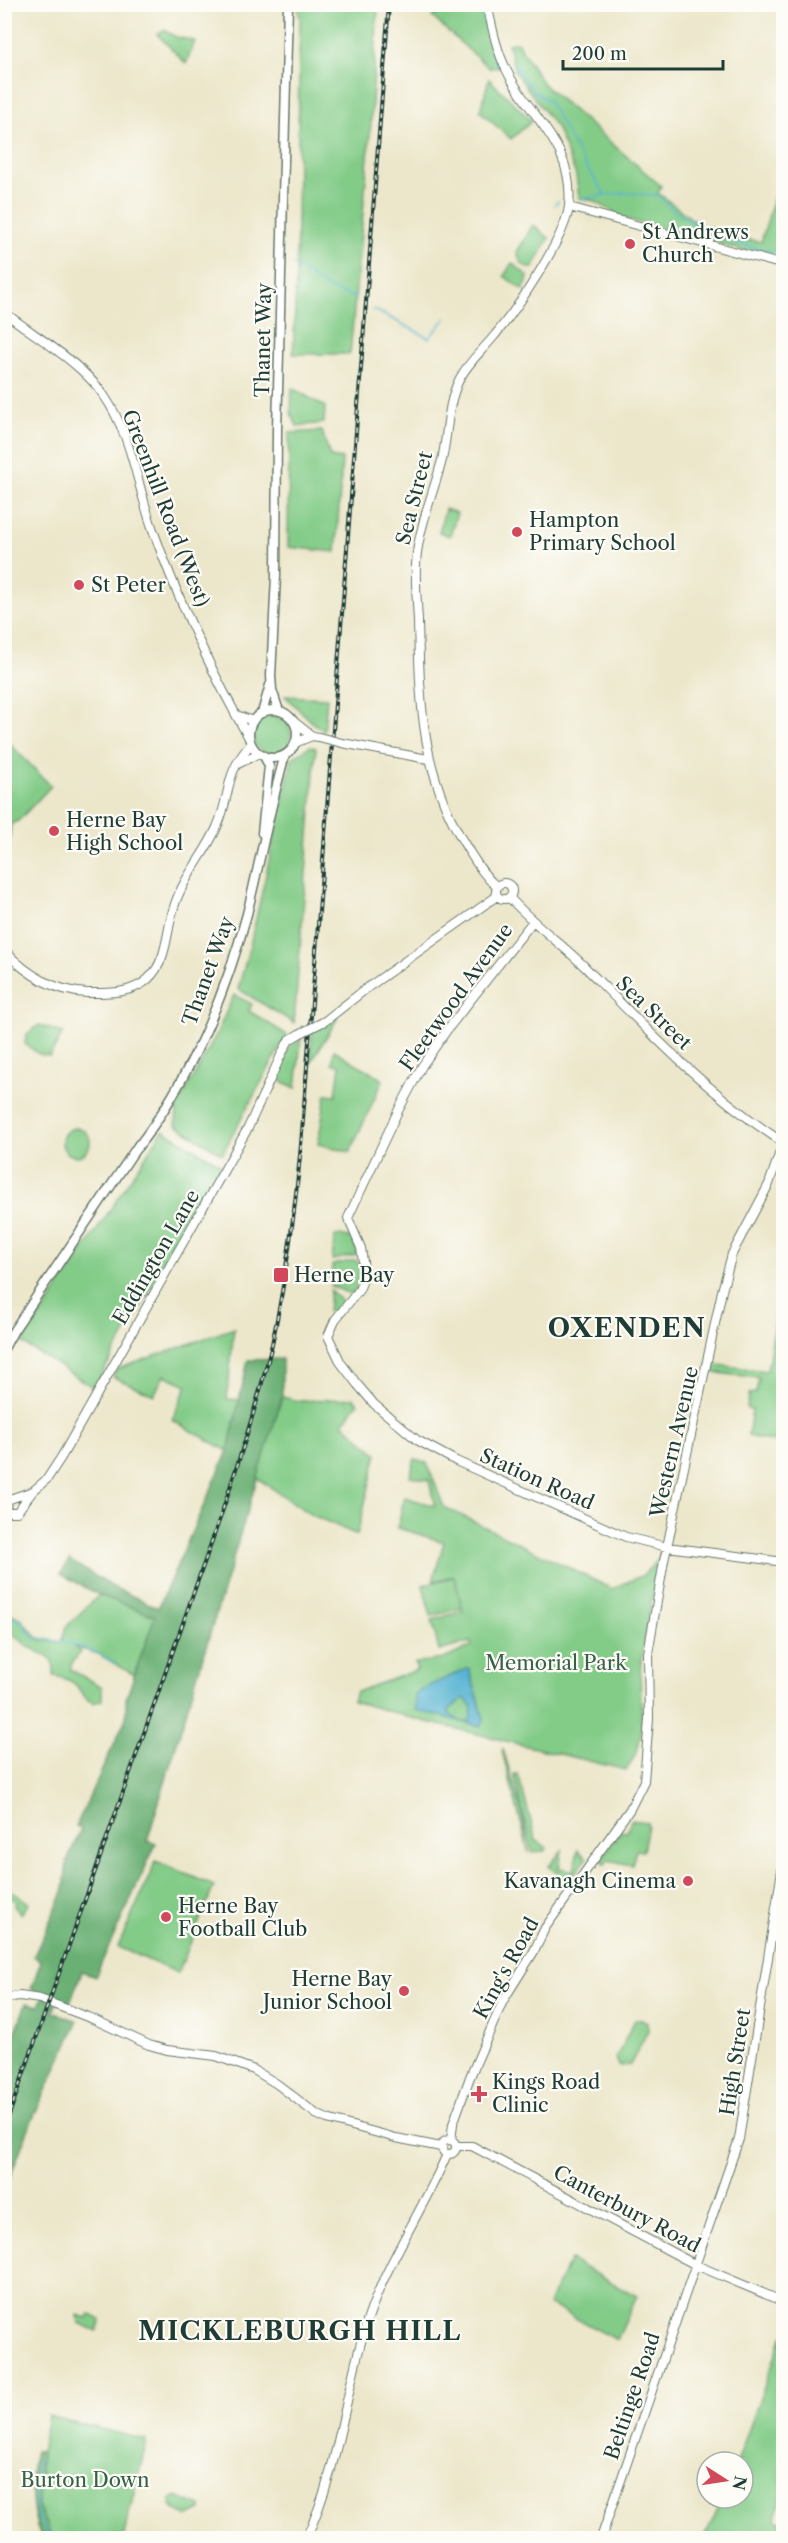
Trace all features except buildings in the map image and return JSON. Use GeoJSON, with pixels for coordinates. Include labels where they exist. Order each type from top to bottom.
{"type":"FeatureCollection","features":[{"type":"Feature","properties":{"kind":"main road","name":"Thanet Way"},"geometry":{"type":"LineString","coordinates":[[271,676],[276,576],[288,4]]}},
{"type":"Feature","properties":{"kind":"main road"},"geometry":{"type":"LineString","coordinates":[[271,676],[272,690],[279,711],[293,721],[297,731],[295,742],[285,755],[278,757],[261,755],[250,741],[253,721],[262,713],[271,676]]}},
{"type":"Feature","properties":{"kind":"main road"},"geometry":{"type":"LineString","coordinates":[[262,713],[279,711]]}},
{"type":"Feature","properties":{"kind":"main road","name":"Thanet Way"},"geometry":{"type":"LineString","coordinates":[[261,755],[269,766],[261,852]]}},
{"type":"Feature","properties":{"kind":"main road","name":"Thanet Way"},"geometry":{"type":"LineString","coordinates":[[4,1348],[9,1335],[156,1122],[197,1047],[224,986],[244,924],[285,755]]}},
{"type":"Feature","properties":{"kind":"street"},"geometry":{"type":"LineString","coordinates":[[487,4],[494,37],[506,71],[550,132],[563,158],[569,184],[569,207],[783,265]]}},
{"type":"Feature","properties":{"kind":"street","name":"Sea Street"},"geometry":{"type":"LineString","coordinates":[[569,207],[560,235],[517,306],[467,366],[454,392],[442,458],[417,555],[420,678],[429,759],[449,815],[489,880],[496,886],[510,886],[513,893],[509,897],[586,968],[670,1052],[708,1086],[783,1143]]}},
{"type":"Feature","properties":{"kind":"street","name":"Greenhill Road (West)"},"geometry":{"type":"LineString","coordinates":[[4,312],[77,367],[94,382],[108,401],[126,435],[158,543],[191,621],[250,741]]}},
{"type":"Feature","properties":{"kind":"street"},"geometry":{"type":"LineString","coordinates":[[239,716],[253,721]]}},
{"type":"Feature","properties":{"kind":"street"},"geometry":{"type":"LineString","coordinates":[[293,721],[316,737],[429,759]]}},
{"type":"Feature","properties":{"kind":"street"},"geometry":{"type":"LineString","coordinates":[[295,742],[316,737]]}},
{"type":"Feature","properties":{"kind":"street"},"geometry":{"type":"LineString","coordinates":[[4,950],[39,980],[71,991],[121,992],[142,984],[152,975],[163,955],[180,891],[218,826],[230,776],[250,741]]}},
{"type":"Feature","properties":{"kind":"street"},"geometry":{"type":"LineString","coordinates":[[235,765],[261,755]]}},
{"type":"Feature","properties":{"kind":"street"},"geometry":{"type":"LineString","coordinates":[[496,886],[497,896],[509,897]]}},
{"type":"Feature","properties":{"kind":"street","name":"Eddington Lane"},"geometry":{"type":"LineString","coordinates":[[20,1508],[33,1491],[47,1479],[68,1446],[248,1128],[290,1040],[325,1021],[497,896]]}},
{"type":"Feature","properties":{"kind":"street","name":"Fleetwood Avenue"},"geometry":{"type":"LineString","coordinates":[[328,1336],[335,1320],[356,1295],[363,1280],[362,1248],[349,1225],[348,1218],[398,1111],[423,1066],[447,1030],[533,921]]}},
{"type":"Feature","properties":{"kind":"street","name":"Western Avenue"},"geometry":{"type":"LineString","coordinates":[[667,1547],[732,1254],[769,1184],[783,1143]]}},
{"type":"Feature","properties":{"kind":"street","name":"Station Road"},"geometry":{"type":"LineString","coordinates":[[328,1336],[341,1363],[374,1404],[417,1440],[456,1461],[626,1537],[667,1547],[783,1562]]}},
{"type":"Feature","properties":{"kind":"street","name":"Eddington Lane"},"geometry":{"type":"LineString","coordinates":[[10,1496],[33,1491]]}},
{"type":"Feature","properties":{"kind":"street"},"geometry":{"type":"LineString","coordinates":[[10,1496],[20,1502],[20,1508],[12,1513],[6,1510],[5,1505],[10,1496]]}},
{"type":"Feature","properties":{"kind":"street","name":"King's Road"},"geometry":{"type":"LineString","coordinates":[[453,2143],[453,2124],[470,2077],[503,2001],[533,1953],[545,1928],[630,1809],[644,1781],[649,1719],[648,1653],[667,1547]]}},
{"type":"Feature","properties":{"kind":"street","name":"High Street"},"geometry":{"type":"LineString","coordinates":[[696,2265],[739,2139],[783,1858]]}},
{"type":"Feature","properties":{"kind":"street"},"geometry":{"type":"LineString","coordinates":[[4,1998],[20,1995],[40,1999],[93,2019],[149,2045],[162,2049],[216,2056],[265,2076],[316,2114],[327,2119],[444,2151],[454,2152],[453,2143],[444,2142],[444,2151],[366,2325],[327,2490],[306,2538]]}},
{"type":"Feature","properties":{"kind":"street","name":"Canterbury Road"},"geometry":{"type":"LineString","coordinates":[[453,2143],[472,2146],[696,2265],[783,2302]]}},
{"type":"Feature","properties":{"kind":"street","name":"Beltinge Road"},"geometry":{"type":"LineString","coordinates":[[601,2538],[696,2265]]}},
{"type":"Feature","properties":{"kind":"green space"},"geometry":{"type":"Polygon","coordinates":[[[297,5],[378,5],[370,136],[350,354],[293,354],[300,19],[297,5]]]}},
{"type":"Feature","properties":{"kind":"green space"},"geometry":{"type":"Polygon","coordinates":[[[453,5],[482,5],[498,67],[489,68],[432,17],[453,5]]]}},
{"type":"Feature","properties":{"kind":"green space"},"geometry":{"type":"Polygon","coordinates":[[[164,30],[176,37],[195,41],[186,64],[157,34],[164,30]]]}},
{"type":"Feature","properties":{"kind":"green space"},"geometry":{"type":"Polygon","coordinates":[[[517,42],[543,84],[661,186],[658,193],[697,223],[689,236],[626,219],[594,201],[579,198],[576,175],[556,127],[515,72],[508,44],[517,42]]]}},
{"type":"Feature","properties":{"kind":"green space"},"geometry":{"type":"Polygon","coordinates":[[[489,79],[532,121],[511,139],[480,111],[489,79]]]}},
{"type":"Feature","properties":{"kind":"green space"},"geometry":{"type":"Polygon","coordinates":[[[775,195],[783,198],[784,255],[781,255],[783,262],[723,245],[701,235],[708,227],[729,236],[761,242],[775,195]]]}},
{"type":"Feature","properties":{"kind":"green space"},"geometry":{"type":"Polygon","coordinates":[[[533,225],[549,238],[533,268],[528,268],[521,263],[517,252],[533,225]]]}},
{"type":"Feature","properties":{"kind":"green space"},"geometry":{"type":"Polygon","coordinates":[[[512,263],[528,276],[523,290],[504,276],[512,263]]]}},
{"type":"Feature","properties":{"kind":"green space"},"geometry":{"type":"Polygon","coordinates":[[[292,388],[325,407],[324,423],[297,426],[291,413],[292,388]]]}},
{"type":"Feature","properties":{"kind":"green space"},"geometry":{"type":"Polygon","coordinates":[[[322,431],[330,457],[342,459],[336,552],[288,547],[289,433],[322,431]]]}},
{"type":"Feature","properties":{"kind":"green space"},"geometry":{"type":"Polygon","coordinates":[[[445,509],[457,513],[450,536],[439,532],[445,509]]]}},
{"type":"Feature","properties":{"kind":"green space"},"geometry":{"type":"Polygon","coordinates":[[[285,696],[327,698],[324,731],[312,722],[285,696]]]}},
{"type":"Feature","properties":{"kind":"green space"},"geometry":{"type":"Polygon","coordinates":[[[272,716],[285,722],[291,735],[285,748],[272,754],[259,748],[253,735],[259,722],[272,716]]]}},
{"type":"Feature","properties":{"kind":"green space"},"geometry":{"type":"Polygon","coordinates":[[[4,738],[51,786],[18,821],[11,824],[6,874],[4,738]]]}},
{"type":"Feature","properties":{"kind":"green space"},"geometry":{"type":"Polygon","coordinates":[[[310,746],[316,748],[294,1023],[238,989],[249,950],[292,758],[310,746]]]}},
{"type":"Feature","properties":{"kind":"green space"},"geometry":{"type":"Polygon","coordinates":[[[234,995],[252,1004],[249,1011],[287,1035],[222,1154],[176,1125],[177,1107],[215,1037],[234,995]]]}},
{"type":"Feature","properties":{"kind":"green space"},"geometry":{"type":"Polygon","coordinates":[[[335,1016],[337,1019],[310,1064],[312,1032],[335,1016]]]}},
{"type":"Feature","properties":{"kind":"green space"},"geometry":{"type":"Polygon","coordinates":[[[39,1025],[63,1033],[50,1056],[39,1054],[25,1044],[26,1035],[39,1025]]]}},
{"type":"Feature","properties":{"kind":"green space"},"geometry":{"type":"Polygon","coordinates":[[[301,1039],[296,1088],[275,1078],[289,1047],[301,1039]]]}},
{"type":"Feature","properties":{"kind":"green space"},"geometry":{"type":"Polygon","coordinates":[[[334,1050],[383,1080],[350,1152],[318,1144],[326,1094],[336,1095],[340,1065],[332,1064],[334,1050]]]}},
{"type":"Feature","properties":{"kind":"green space"},"geometry":{"type":"Polygon","coordinates":[[[76,1128],[86,1132],[90,1142],[86,1152],[76,1156],[66,1152],[62,1142],[66,1132],[76,1128]]]}},
{"type":"Feature","properties":{"kind":"green space"},"geometry":{"type":"Polygon","coordinates":[[[163,1130],[222,1165],[94,1388],[22,1343],[163,1130]]]}},
{"type":"Feature","properties":{"kind":"green space"},"geometry":{"type":"Polygon","coordinates":[[[335,1236],[351,1237],[357,1250],[356,1255],[332,1260],[335,1236]]]}},
{"type":"Feature","properties":{"kind":"green space"},"geometry":{"type":"Polygon","coordinates":[[[356,1260],[360,1271],[353,1293],[350,1294],[331,1286],[332,1265],[356,1260]]]}},
{"type":"Feature","properties":{"kind":"green space"},"geometry":{"type":"Polygon","coordinates":[[[330,1290],[345,1304],[336,1313],[328,1312],[330,1290]]]}},
{"type":"Feature","properties":{"kind":"green space"},"geometry":{"type":"Polygon","coordinates":[[[777,1311],[784,1311],[783,1444],[748,1436],[752,1410],[747,1409],[749,1394],[756,1393],[759,1378],[710,1372],[711,1364],[767,1371],[777,1311]]]}},
{"type":"Feature","properties":{"kind":"green space"},"geometry":{"type":"Polygon","coordinates":[[[234,1328],[227,1399],[240,1400],[228,1451],[172,1420],[187,1385],[164,1375],[154,1395],[113,1377],[117,1369],[234,1328]]]}},
{"type":"Feature","properties":{"kind":"green space"},"geometry":{"type":"Polygon","coordinates":[[[282,1359],[282,1397],[147,1841],[156,1844],[95,1977],[82,1971],[70,2003],[58,1999],[53,2012],[78,2021],[30,2125],[5,2190],[5,2063],[26,2003],[39,2006],[43,1996],[31,1989],[41,1961],[34,1956],[64,1890],[67,1861],[81,1829],[76,1826],[126,1718],[126,1699],[155,1616],[99,1595],[61,1574],[69,1560],[113,1587],[158,1608],[228,1451],[248,1360],[282,1359]]]}},
{"type":"Feature","properties":{"kind":"green space"},"geometry":{"type":"Polygon","coordinates":[[[282,1397],[300,1401],[354,1398],[358,1403],[343,1423],[377,1454],[357,1535],[310,1514],[257,1478],[282,1397]]]}},
{"type":"Feature","properties":{"kind":"green space","name":"Memorial Park"},"geometry":{"type":"Polygon","coordinates":[[[415,1459],[427,1463],[444,1507],[612,1589],[643,1575],[661,1557],[641,1662],[642,1718],[639,1745],[626,1770],[415,1719],[353,1701],[356,1692],[417,1670],[415,1663],[444,1659],[472,1646],[470,1642],[439,1651],[432,1620],[463,1611],[454,1576],[433,1581],[444,1542],[398,1528],[404,1497],[435,1506],[429,1480],[410,1476],[415,1459]]]}},
{"type":"Feature","properties":{"kind":"green space"},"geometry":{"type":"Polygon","coordinates":[[[454,1577],[462,1608],[431,1616],[423,1585],[454,1577]]]}},
{"type":"Feature","properties":{"kind":"green space"},"geometry":{"type":"Polygon","coordinates":[[[99,1595],[156,1616],[134,1675],[99,1654],[74,1647],[80,1652],[71,1665],[71,1670],[102,1687],[102,1700],[93,1703],[71,1681],[54,1676],[54,1666],[49,1657],[29,1647],[5,1627],[4,1610],[20,1618],[39,1639],[61,1642],[66,1627],[99,1595]]]}},
{"type":"Feature","properties":{"kind":"green space"},"geometry":{"type":"Polygon","coordinates":[[[503,1749],[521,1809],[529,1853],[502,1751],[503,1749]]]}},
{"type":"Feature","properties":{"kind":"green space"},"geometry":{"type":"Polygon","coordinates":[[[514,1774],[518,1774],[536,1840],[547,1848],[545,1851],[532,1852],[514,1774]]]}},
{"type":"Feature","properties":{"kind":"green space"},"geometry":{"type":"Polygon","coordinates":[[[631,1820],[647,1822],[643,1851],[636,1850],[632,1865],[608,1860],[605,1864],[601,1859],[621,1831],[627,1832],[631,1820]]]}},
{"type":"Feature","properties":{"kind":"green space"},"geometry":{"type":"Polygon","coordinates":[[[562,1850],[559,1868],[574,1871],[578,1850],[587,1858],[571,1880],[549,1866],[562,1850]]]}},
{"type":"Feature","properties":{"kind":"green space","name":"Herne Bay Football Club"},"geometry":{"type":"Polygon","coordinates":[[[156,1861],[214,1886],[178,1973],[118,1947],[156,1861]]]}},
{"type":"Feature","properties":{"kind":"green space"},"geometry":{"type":"Polygon","coordinates":[[[5,1887],[29,1903],[21,1914],[14,1906],[17,1902],[5,1895],[5,1887]]]}},
{"type":"Feature","properties":{"kind":"green space"},"geometry":{"type":"Polygon","coordinates":[[[641,2019],[647,2022],[648,2030],[630,2065],[619,2066],[616,2058],[635,2020],[641,2019]]]}},
{"type":"Feature","properties":{"kind":"green space"},"geometry":{"type":"Polygon","coordinates":[[[570,2260],[637,2296],[617,2340],[548,2304],[570,2260]]]}},
{"type":"Feature","properties":{"kind":"green space"},"geometry":{"type":"Polygon","coordinates":[[[89,2314],[101,2320],[97,2331],[79,2323],[78,2315],[87,2318],[89,2314]]]}},
{"type":"Feature","properties":{"kind":"green space"},"geometry":{"type":"Polygon","coordinates":[[[783,2335],[784,2496],[781,2496],[776,2520],[783,2526],[783,2538],[704,2538],[717,2510],[755,2510],[755,2450],[741,2450],[783,2335]]]}},
{"type":"Feature","properties":{"kind":"green space","name":"Burton Down"},"geometry":{"type":"Polygon","coordinates":[[[48,2416],[147,2440],[123,2538],[42,2538],[37,2527],[35,2451],[41,2452],[48,2416]]]}},
{"type":"Feature","properties":{"kind":"green space"},"geometry":{"type":"Polygon","coordinates":[[[35,2451],[41,2452],[38,2506],[52,2538],[41,2538],[35,2517],[31,2484],[35,2451]]]}},
{"type":"Feature","properties":{"kind":"green space"},"geometry":{"type":"Polygon","coordinates":[[[176,2496],[201,2506],[201,2511],[188,2517],[171,2506],[170,2500],[176,2496]]]}},
{"type":"Feature","properties":{"kind":"water"},"geometry":{"type":"Polygon","coordinates":[[[469,1668],[484,1719],[481,1726],[463,1722],[470,1721],[472,1706],[464,1698],[449,1710],[449,1713],[459,1721],[415,1710],[415,1696],[419,1690],[469,1668]]]}},
{"type":"Feature","properties":{"kind":"waterway"},"geometry":{"type":"LineString","coordinates":[[479,4],[496,65]]}},
{"type":"Feature","properties":{"kind":"waterway"},"geometry":{"type":"LineString","coordinates":[[513,64],[534,92],[548,100],[585,165],[606,195],[623,193],[657,195],[679,215],[697,224]]}},
{"type":"Feature","properties":{"kind":"waterway"},"geometry":{"type":"LineString","coordinates":[[581,199],[606,195]]}},
{"type":"Feature","properties":{"kind":"waterway"},"geometry":{"type":"LineString","coordinates":[[554,205],[558,201]]}},
{"type":"Feature","properties":{"kind":"waterway"},"geometry":{"type":"LineString","coordinates":[[704,229],[742,245],[784,252]]}},
{"type":"Feature","properties":{"kind":"waterway"},"geometry":{"type":"LineString","coordinates":[[293,264],[327,288],[356,298]]}},
{"type":"Feature","properties":{"kind":"waterway"},"geometry":{"type":"LineString","coordinates":[[373,309],[429,338],[446,318]]}},
{"type":"Feature","properties":{"kind":"waterway"},"geometry":{"type":"LineString","coordinates":[[4,1613],[23,1622],[33,1637],[68,1643],[99,1654],[115,1664]]}},
{"type":"Feature","properties":{"kind":"waterway"},"geometry":{"type":"LineString","coordinates":[[37,2460],[35,2504],[43,2529]]}},
{"type":"Feature","properties":{"kind":"waterway"},"geometry":{"type":"LineString","coordinates":[[45,2528],[49,2538]]}},
{"type":"Feature","properties":{"kind":"railway"},"geometry":{"type":"LineString","coordinates":[[4,2129],[220,1518],[261,1388],[282,1294],[301,1145],[389,4]]}},
{"type":"Feature","properties":{"kind":"place","name":"St Andrews Church"},"geometry":{"type":"Point","coordinates":[630,244]}},
{"type":"Feature","properties":{"kind":"place","name":"Hampton Primary School"},"geometry":{"type":"Point","coordinates":[517,532]}},
{"type":"Feature","properties":{"kind":"place","name":"St Peter"},"geometry":{"type":"Point","coordinates":[79,585]}},
{"type":"Feature","properties":{"kind":"place","name":"Herne Bay High School"},"geometry":{"type":"Point","coordinates":[54,831]}},
{"type":"Feature","properties":{"kind":"place","name":"Herne Bay"},"geometry":{"type":"Point","coordinates":[281,1275]}},
{"type":"Feature","properties":{"kind":"place","name":"Kavanagh Cinema"},"geometry":{"type":"Point","coordinates":[688,1881]}},
{"type":"Feature","properties":{"kind":"place","name":"Herne Bay Football Club"},"geometry":{"type":"Point","coordinates":[166,1917]}},
{"type":"Feature","properties":{"kind":"place","name":"Herne Bay Junior School"},"geometry":{"type":"Point","coordinates":[404,1991]}},
{"type":"Feature","properties":{"kind":"place","name":"Kings Road Clinic"},"geometry":{"type":"Point","coordinates":[479,2094]}},
{"type":"Feature","properties":{"kind":"district","name":"OXENDEN"},"geometry":{"type":"Point","coordinates":[627,1328]}},
{"type":"Feature","properties":{"kind":"district","name":"MICKLEBURGH HILL"},"geometry":{"type":"Point","coordinates":[300,2331]}}]}
